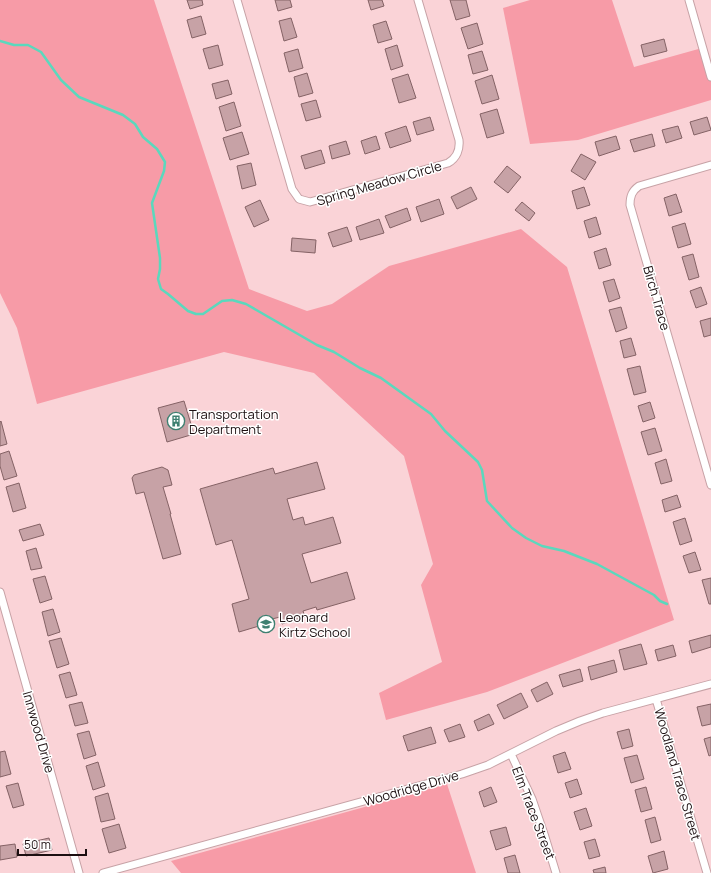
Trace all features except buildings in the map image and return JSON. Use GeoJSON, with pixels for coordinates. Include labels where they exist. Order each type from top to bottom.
{"type":"FeatureCollection","features":[{"type":"Feature","properties":{"kind":"street","name":"Spring Meadow Circle"},"geometry":{"type":"LineString","coordinates":[[237,0],[292,189],[299,198],[310,202],[448,163],[456,156],[459,140],[418,0]]}},
{"type":"Feature","properties":{"kind":"street"},"geometry":{"type":"LineString","coordinates":[[689,0],[711,77]]}},
{"type":"Feature","properties":{"kind":"street","name":"Birch Trace"},"geometry":{"type":"LineString","coordinates":[[711,165],[639,186],[632,193],[630,205],[711,485]]}},
{"type":"Feature","properties":{"kind":"street","name":"Innwood Drive"},"geometry":{"type":"LineString","coordinates":[[0,592],[79,873]]}},
{"type":"Feature","properties":{"kind":"street","name":"Woodridge Drive"},"geometry":{"type":"LineString","coordinates":[[103,873],[462,774],[488,765],[556,731],[580,721],[656,698],[711,684]]}},
{"type":"Feature","properties":{"kind":"street","name":"Woodland Trace Street"},"geometry":{"type":"LineString","coordinates":[[656,698],[707,873]]}},
{"type":"Feature","properties":{"kind":"street","name":"Elm Trace Street"},"geometry":{"type":"LineString","coordinates":[[511,754],[532,799],[556,873]]}},
{"type":"Feature","properties":{"kind":"shaded area"},"geometry":{"type":"Polygon","coordinates":[[[0,0],[154,0],[249,289],[307,311],[332,304],[389,266],[521,229],[567,267],[674,620],[487,692],[386,720],[379,693],[442,662],[421,585],[433,564],[404,456],[314,373],[224,352],[37,404],[17,328],[0,293],[0,0]]]}},
{"type":"Feature","properties":{"kind":"shaded area"},"geometry":{"type":"Polygon","coordinates":[[[530,0],[612,0],[634,67],[702,48],[711,77],[711,100],[578,140],[530,144],[503,8],[530,0]]]}},
{"type":"Feature","properties":{"kind":"shaded area"},"geometry":{"type":"Polygon","coordinates":[[[447,784],[476,873],[181,873],[171,861],[447,784]]]}},
{"type":"Feature","properties":{"kind":"waterway"},"geometry":{"type":"LineString","coordinates":[[0,41],[14,45],[28,45],[41,52],[61,80],[79,97],[123,115],[135,124],[143,137],[157,149],[165,162],[164,171],[152,203],[160,258],[158,279],[161,289],[188,311],[196,314],[203,314],[222,301],[232,300],[246,304],[317,345],[334,352],[360,368],[381,378],[431,414],[445,431],[478,462],[482,470],[487,501],[512,528],[526,538],[542,546],[564,551],[597,564],[654,595],[660,601],[667,604]]}},
{"type":"Feature","properties":{"kind":"place","name":"Transportation Department"},"geometry":{"type":"Point","coordinates":[176,421]}},
{"type":"Feature","properties":{"kind":"place","name":"Leonard Kirtz School"},"geometry":{"type":"Point","coordinates":[266,624]}}]}
